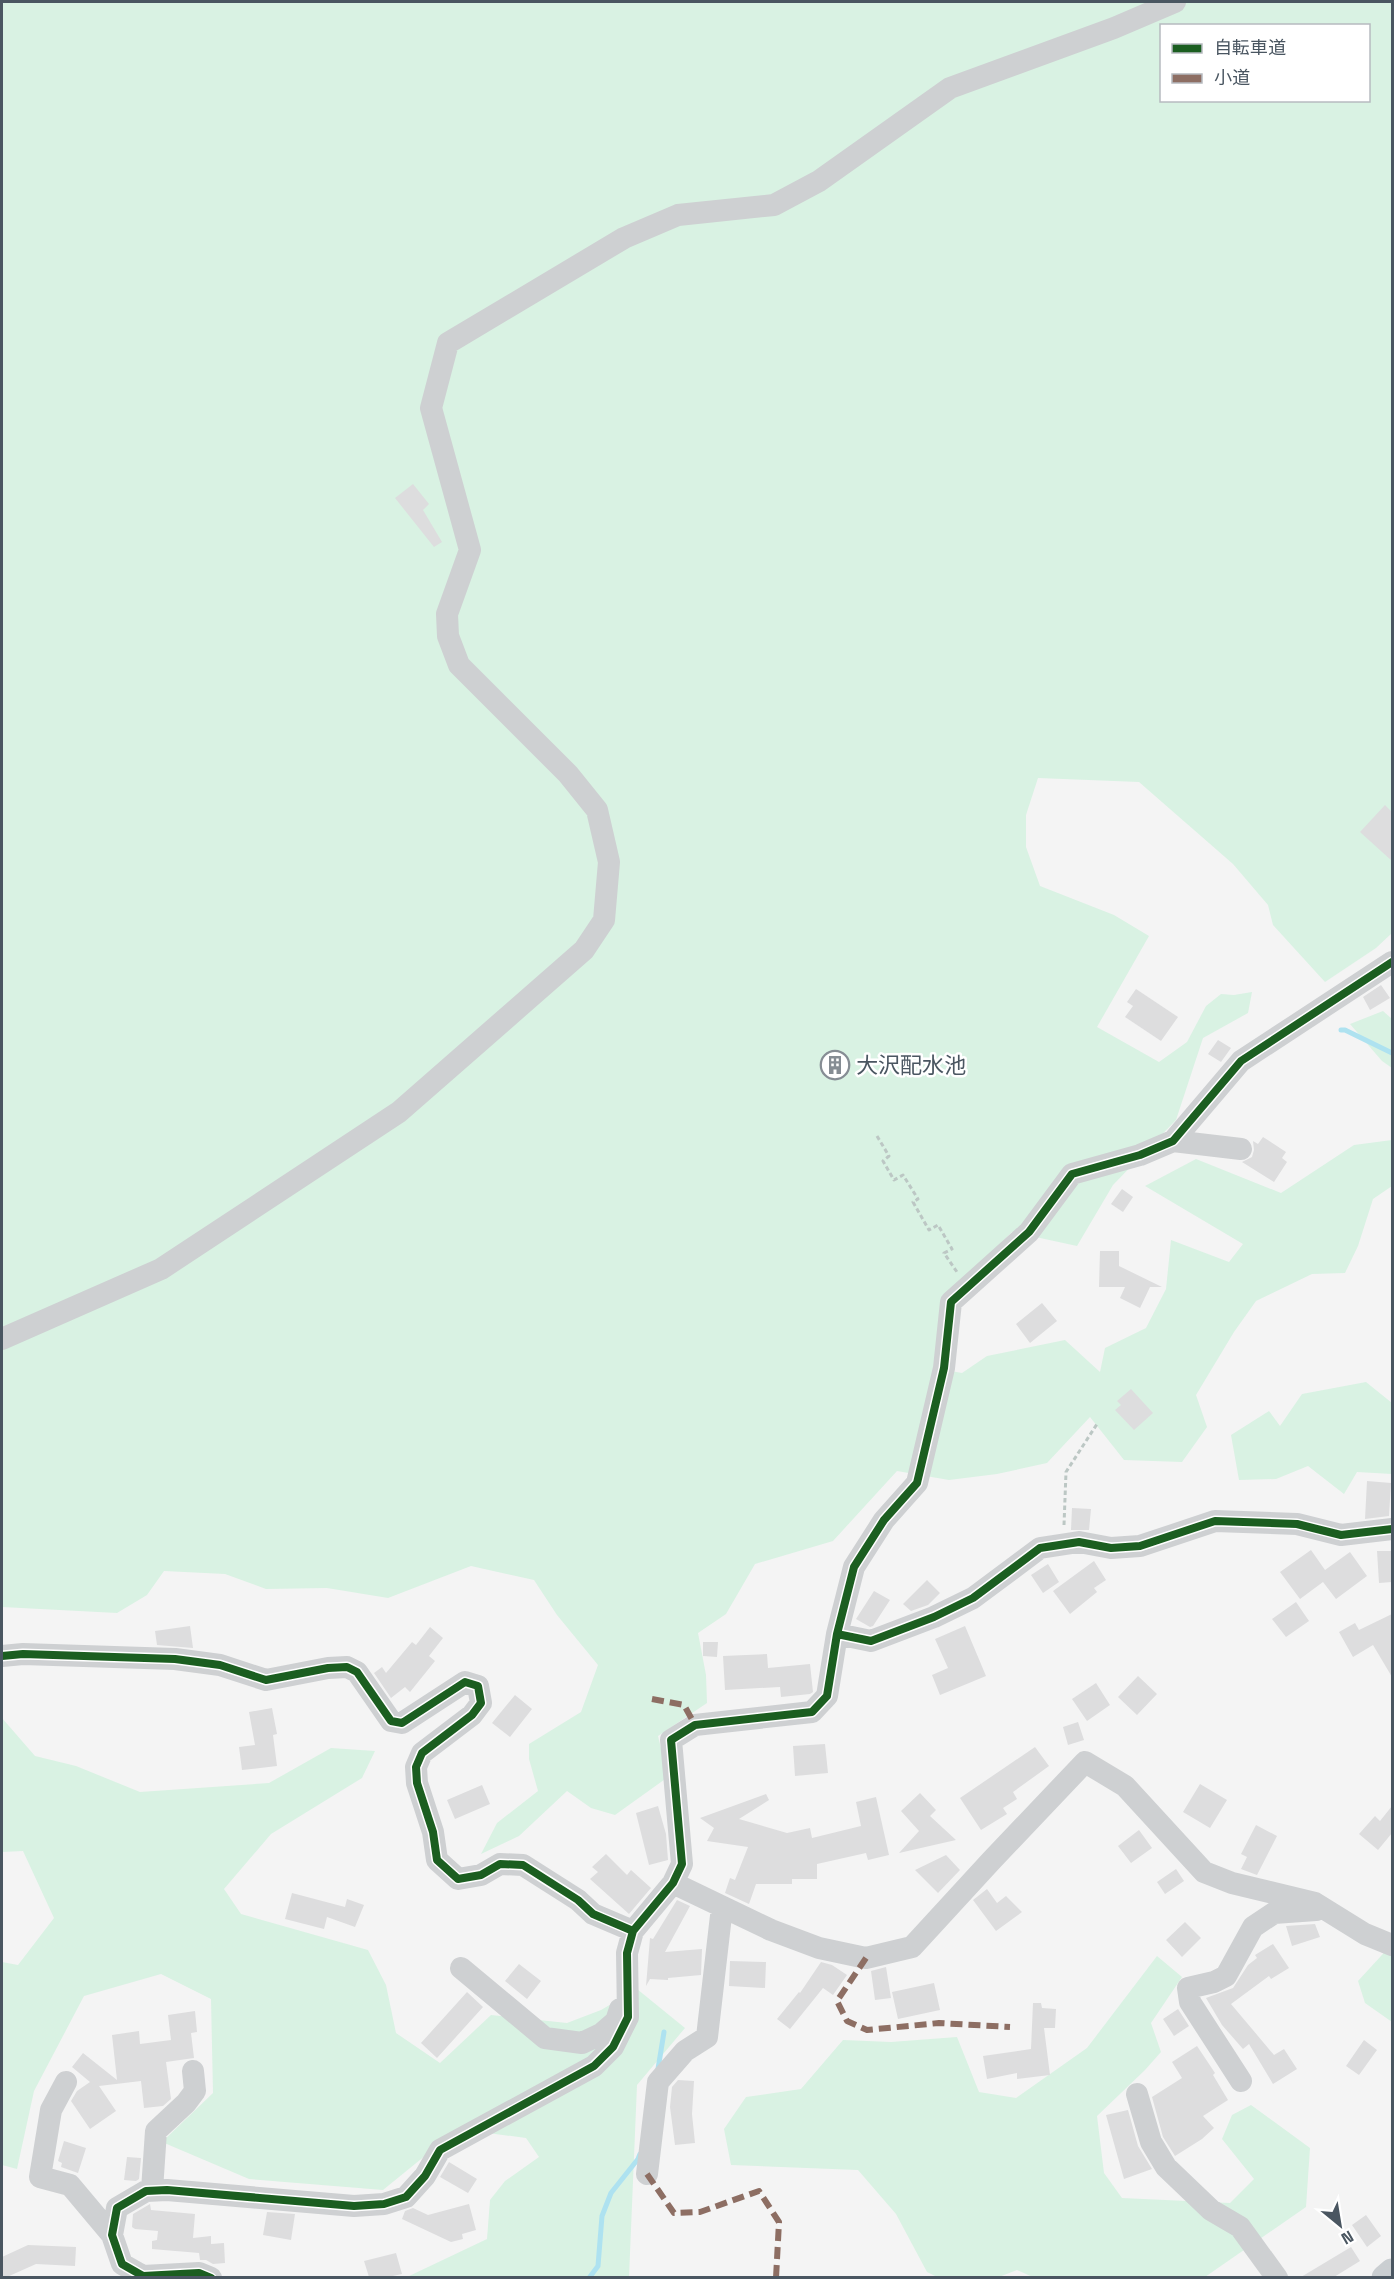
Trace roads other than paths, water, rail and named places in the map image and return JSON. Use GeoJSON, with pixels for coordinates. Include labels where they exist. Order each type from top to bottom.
{"type":"FeatureCollection","features":[{"type":"Feature","properties":{"kind":"main road"},"geometry":{"type":"LineString","coordinates":[[1385,2277],[1392,2272]]}},
{"type":"Feature","properties":{"kind":"street"},"geometry":{"type":"LineString","coordinates":[[2,1339],[161,1269],[399,1112],[584,950],[604,920],[609,862],[597,810],[568,774],[459,665],[448,636],[447,614],[470,550],[431,408],[448,343],[624,238],[678,215],[774,205],[819,182],[950,88],[1114,28],[1175,2]]}},
{"type":"Feature","properties":{"kind":"street"},"geometry":{"type":"LineString","coordinates":[[111,2235],[117,2208],[146,2190],[354,2206],[384,2204],[406,2197],[425,2176],[440,2150],[594,2066],[612,2047],[628,2017],[627,1953],[633,1931],[673,1883],[682,1864],[671,1740],[695,1725],[812,1712],[827,1696],[837,1634],[854,1566],[884,1520],[917,1484],[944,1368],[951,1302],[1029,1232],[1072,1174],[1140,1155],[1173,1141],[1241,1061],[1392,962]]}},
{"type":"Feature","properties":{"kind":"street"},"geometry":{"type":"LineString","coordinates":[[1173,1141],[1241,1149]]}},
{"type":"Feature","properties":{"kind":"street"},"geometry":{"type":"LineString","coordinates":[[837,1634],[871,1641],[934,1617],[973,1598],[1040,1548],[1080,1542],[1111,1548],[1140,1545],[1215,1521],[1297,1524],[1341,1535],[1392,1529]]}},
{"type":"Feature","properties":{"kind":"street"},"geometry":{"type":"LineString","coordinates":[[2,1656],[23,1654],[174,1659],[220,1665],[266,1680],[328,1668],[347,1667],[357,1672],[391,1721],[402,1723],[465,1682],[478,1686],[481,1703],[472,1715],[422,1753],[416,1767],[417,1783],[433,1832],[437,1860],[458,1879],[481,1875],[500,1864],[523,1866],[578,1900],[593,1914],[633,1931]]}},
{"type":"Feature","properties":{"kind":"street"},"geometry":{"type":"LineString","coordinates":[[673,1883],[771,1930],[819,1948],[866,1958],[912,1947],[1085,1762],[1125,1786],[1204,1872],[1232,1883],[1315,1903],[1365,1934],[1392,1945]]}},
{"type":"Feature","properties":{"kind":"street"},"geometry":{"type":"LineString","coordinates":[[647,2174],[658,2082],[685,2051],[707,2037],[722,1908]]}},
{"type":"Feature","properties":{"kind":"street"},"geometry":{"type":"LineString","coordinates":[[1241,2081],[1190,2002],[1188,1988],[1214,1982],[1226,1976],[1253,1927],[1274,1912],[1326,1910]]}},
{"type":"Feature","properties":{"kind":"street"},"geometry":{"type":"LineString","coordinates":[[461,1968],[545,2038],[582,2043],[601,2034],[616,2021],[628,1986]]}},
{"type":"Feature","properties":{"kind":"street"},"geometry":{"type":"LineString","coordinates":[[152,2190],[156,2131],[186,2103],[195,2091],[193,2071]]}},
{"type":"Feature","properties":{"kind":"street"},"geometry":{"type":"LineString","coordinates":[[66,2082],[51,2110],[40,2177],[70,2185],[111,2235],[122,2264],[143,2276],[199,2273],[211,2277]]}},
{"type":"Feature","properties":{"kind":"street"},"geometry":{"type":"LineString","coordinates":[[1137,2094],[1150,2142],[1166,2167],[1211,2210],[1240,2227],[1277,2277]]}},
{"type":"Feature","properties":{"kind":"waterway"},"geometry":{"type":"LineString","coordinates":[[1341,1030],[1392,1053]]}},
{"type":"Feature","properties":{"kind":"waterway"},"geometry":{"type":"LineString","coordinates":[[658,2069],[664,2032]]}},
{"type":"Feature","properties":{"kind":"waterway"},"geometry":{"type":"LineString","coordinates":[[589,2278],[598,2266],[602,2216],[611,2193],[640,2154]]}},
{"type":"Feature","properties":{"kind":"place","name":"大沢配水池"},"geometry":{"type":"Point","coordinates":[835,1065]}}]}
